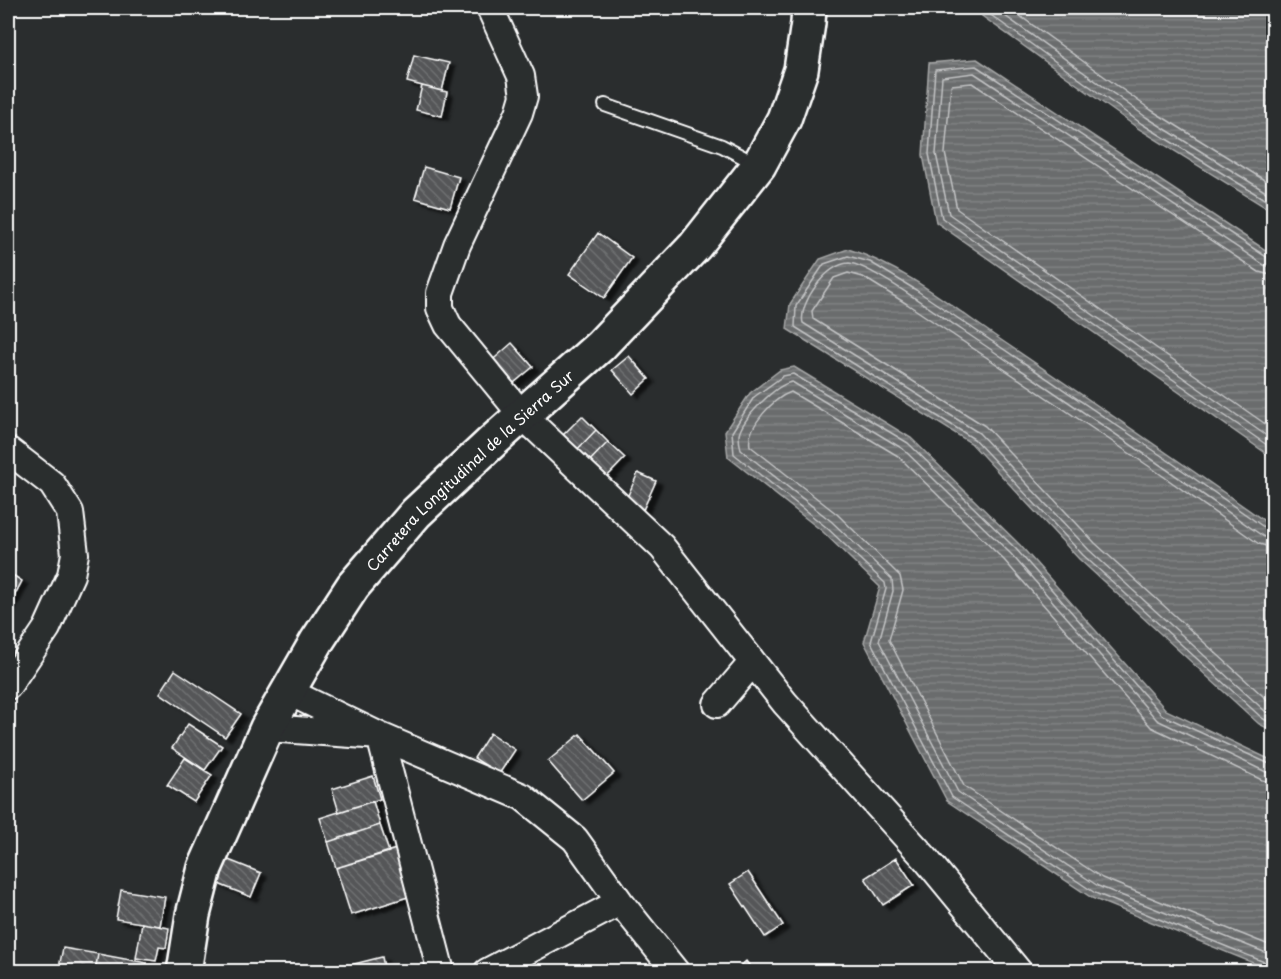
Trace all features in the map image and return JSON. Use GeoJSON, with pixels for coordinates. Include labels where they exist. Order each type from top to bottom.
{"type":"FeatureCollection","features":[{"type":"Feature","properties":{"kind":"highway","name":"Carretera Longitudinal de la Sierra Sur"},"geometry":{"type":"LineString","coordinates":[[184,972],[193,915],[205,868],[267,728],[287,691],[353,586],[416,513],[600,346],[695,246],[759,165],[784,120],[801,70],[809,8]]}},
{"type":"Feature","properties":{"kind":"street"},"geometry":{"type":"LineString","coordinates":[[490,8],[521,76],[524,96],[519,113],[457,245],[440,293],[440,309],[448,325],[522,415],[662,547],[785,703],[925,858],[1019,972]]}},
{"type":"Feature","properties":{"kind":"street"},"geometry":{"type":"LineString","coordinates":[[8,450],[52,484],[70,512],[75,554],[71,575],[47,628],[8,686]]}},
{"type":"Feature","properties":{"kind":"street"},"geometry":{"type":"LineString","coordinates":[[717,704],[752,663]]}},
{"type":"Feature","properties":{"kind":"street"},"geometry":{"type":"LineString","coordinates":[[287,691],[380,736],[523,797],[575,838],[620,902],[676,972]]}},
{"type":"Feature","properties":{"kind":"street"},"geometry":{"type":"LineString","coordinates":[[267,728],[380,736]]}},
{"type":"Feature","properties":{"kind":"street"},"geometry":{"type":"LineString","coordinates":[[380,736],[441,972]]}},
{"type":"Feature","properties":{"kind":"street"},"geometry":{"type":"LineString","coordinates":[[487,972],[620,902]]}},
{"type":"Feature","properties":{"kind":"lane"},"geometry":{"type":"LineString","coordinates":[[606,105],[722,146],[759,165]]}},
{"type":"Feature","properties":{"kind":"water"},"geometry":{"type":"Polygon","coordinates":[[[980,8],[1273,8],[1273,212],[1139,129],[982,16],[980,8]]]}},
{"type":"Feature","properties":{"kind":"water"},"geometry":{"type":"Polygon","coordinates":[[[977,59],[1273,255],[1273,458],[936,222],[923,155],[929,63],[977,59]]]}},
{"type":"Feature","properties":{"kind":"water"},"geometry":{"type":"Polygon","coordinates":[[[848,249],[890,266],[929,290],[1273,527],[1273,731],[1259,724],[1079,559],[971,443],[787,329],[790,304],[820,259],[848,249]]]}},
{"type":"Feature","properties":{"kind":"water"},"geometry":{"type":"Polygon","coordinates":[[[794,367],[911,438],[1020,545],[1166,710],[1273,761],[1273,971],[1092,898],[947,801],[864,642],[880,587],[822,531],[728,457],[725,431],[750,393],[780,370],[794,367]]]}},
{"type":"Feature","properties":{"kind":"building"},"geometry":{"type":"Polygon","coordinates":[[[414,55],[449,63],[442,91],[407,82],[414,55]]]}},
{"type":"Feature","properties":{"kind":"building"},"geometry":{"type":"Polygon","coordinates":[[[422,86],[447,92],[442,116],[416,110],[422,86]]]}},
{"type":"Feature","properties":{"kind":"building"},"geometry":{"type":"Polygon","coordinates":[[[424,167],[459,177],[450,208],[415,198],[424,167]]]}},
{"type":"Feature","properties":{"kind":"building"},"geometry":{"type":"Polygon","coordinates":[[[598,233],[632,258],[604,298],[569,274],[598,233]]]}},
{"type":"Feature","properties":{"kind":"building"},"geometry":{"type":"Polygon","coordinates":[[[512,343],[533,367],[509,387],[488,364],[512,343]]]}},
{"type":"Feature","properties":{"kind":"building"},"geometry":{"type":"Polygon","coordinates":[[[629,356],[649,379],[633,394],[612,370],[629,356]]]}},
{"type":"Feature","properties":{"kind":"building"},"geometry":{"type":"Polygon","coordinates":[[[582,416],[596,430],[571,456],[556,442],[582,416]]]}},
{"type":"Feature","properties":{"kind":"building"},"geometry":{"type":"Polygon","coordinates":[[[596,430],[608,442],[583,468],[571,456],[596,430]]]}},
{"type":"Feature","properties":{"kind":"building"},"geometry":{"type":"Polygon","coordinates":[[[608,442],[625,458],[600,484],[583,468],[608,442]]]}},
{"type":"Feature","properties":{"kind":"building"},"geometry":{"type":"Polygon","coordinates":[[[638,473],[656,481],[642,512],[624,504],[638,473]]]}},
{"type":"Feature","properties":{"kind":"building"},"geometry":{"type":"Polygon","coordinates":[[[8,572],[22,581],[9,606],[8,606],[8,572]]]}},
{"type":"Feature","properties":{"kind":"building"},"geometry":{"type":"Polygon","coordinates":[[[175,670],[241,714],[225,737],[160,693],[175,670]]]}},
{"type":"Feature","properties":{"kind":"building"},"geometry":{"type":"Polygon","coordinates":[[[188,724],[222,746],[205,770],[172,748],[188,724]]]}},
{"type":"Feature","properties":{"kind":"building"},"geometry":{"type":"Polygon","coordinates":[[[490,733],[515,750],[499,774],[474,758],[490,733]]]}},
{"type":"Feature","properties":{"kind":"building"},"geometry":{"type":"Polygon","coordinates":[[[580,734],[614,773],[582,800],[548,761],[580,734]]]}},
{"type":"Feature","properties":{"kind":"building"},"geometry":{"type":"Polygon","coordinates":[[[185,758],[212,775],[194,802],[167,785],[185,758]]]}},
{"type":"Feature","properties":{"kind":"building"},"geometry":{"type":"Polygon","coordinates":[[[373,776],[380,799],[339,812],[332,789],[373,776]]]}},
{"type":"Feature","properties":{"kind":"building"},"geometry":{"type":"Polygon","coordinates":[[[373,801],[380,825],[328,842],[320,818],[373,801]]]}},
{"type":"Feature","properties":{"kind":"building"},"geometry":{"type":"Polygon","coordinates":[[[380,825],[389,852],[336,868],[328,842],[380,825]]]}},
{"type":"Feature","properties":{"kind":"building"},"geometry":{"type":"Polygon","coordinates":[[[396,849],[411,896],[351,915],[336,868],[396,849]]]}},
{"type":"Feature","properties":{"kind":"building"},"geometry":{"type":"Polygon","coordinates":[[[896,858],[914,885],[883,905],[865,878],[896,858]]]}},
{"type":"Feature","properties":{"kind":"building"},"geometry":{"type":"Polygon","coordinates":[[[226,859],[261,873],[251,897],[216,883],[226,859]]]}},
{"type":"Feature","properties":{"kind":"building"},"geometry":{"type":"Polygon","coordinates":[[[748,872],[783,925],[765,937],[730,884],[748,872]]]}},
{"type":"Feature","properties":{"kind":"building"},"geometry":{"type":"Polygon","coordinates":[[[121,890],[165,897],[160,926],[116,919],[121,890]]]}},
{"type":"Feature","properties":{"kind":"building"},"geometry":{"type":"Polygon","coordinates":[[[142,923],[169,928],[166,948],[159,947],[156,961],[136,958],[142,923]]]}},
{"type":"Feature","properties":{"kind":"building"},"geometry":{"type":"Polygon","coordinates":[[[63,948],[98,954],[95,972],[58,972],[63,948]]]}},
{"type":"Feature","properties":{"kind":"building"},"geometry":{"type":"Polygon","coordinates":[[[98,954],[147,963],[146,972],[95,972],[98,954]]]}},
{"type":"Feature","properties":{"kind":"building"},"geometry":{"type":"Polygon","coordinates":[[[382,957],[385,972],[356,972],[354,964],[382,957]]]}},
{"type":"Feature","properties":{"kind":"building"},"geometry":{"type":"Polygon","coordinates":[[[746,961],[754,972],[733,972],[746,961]]]}}]}
